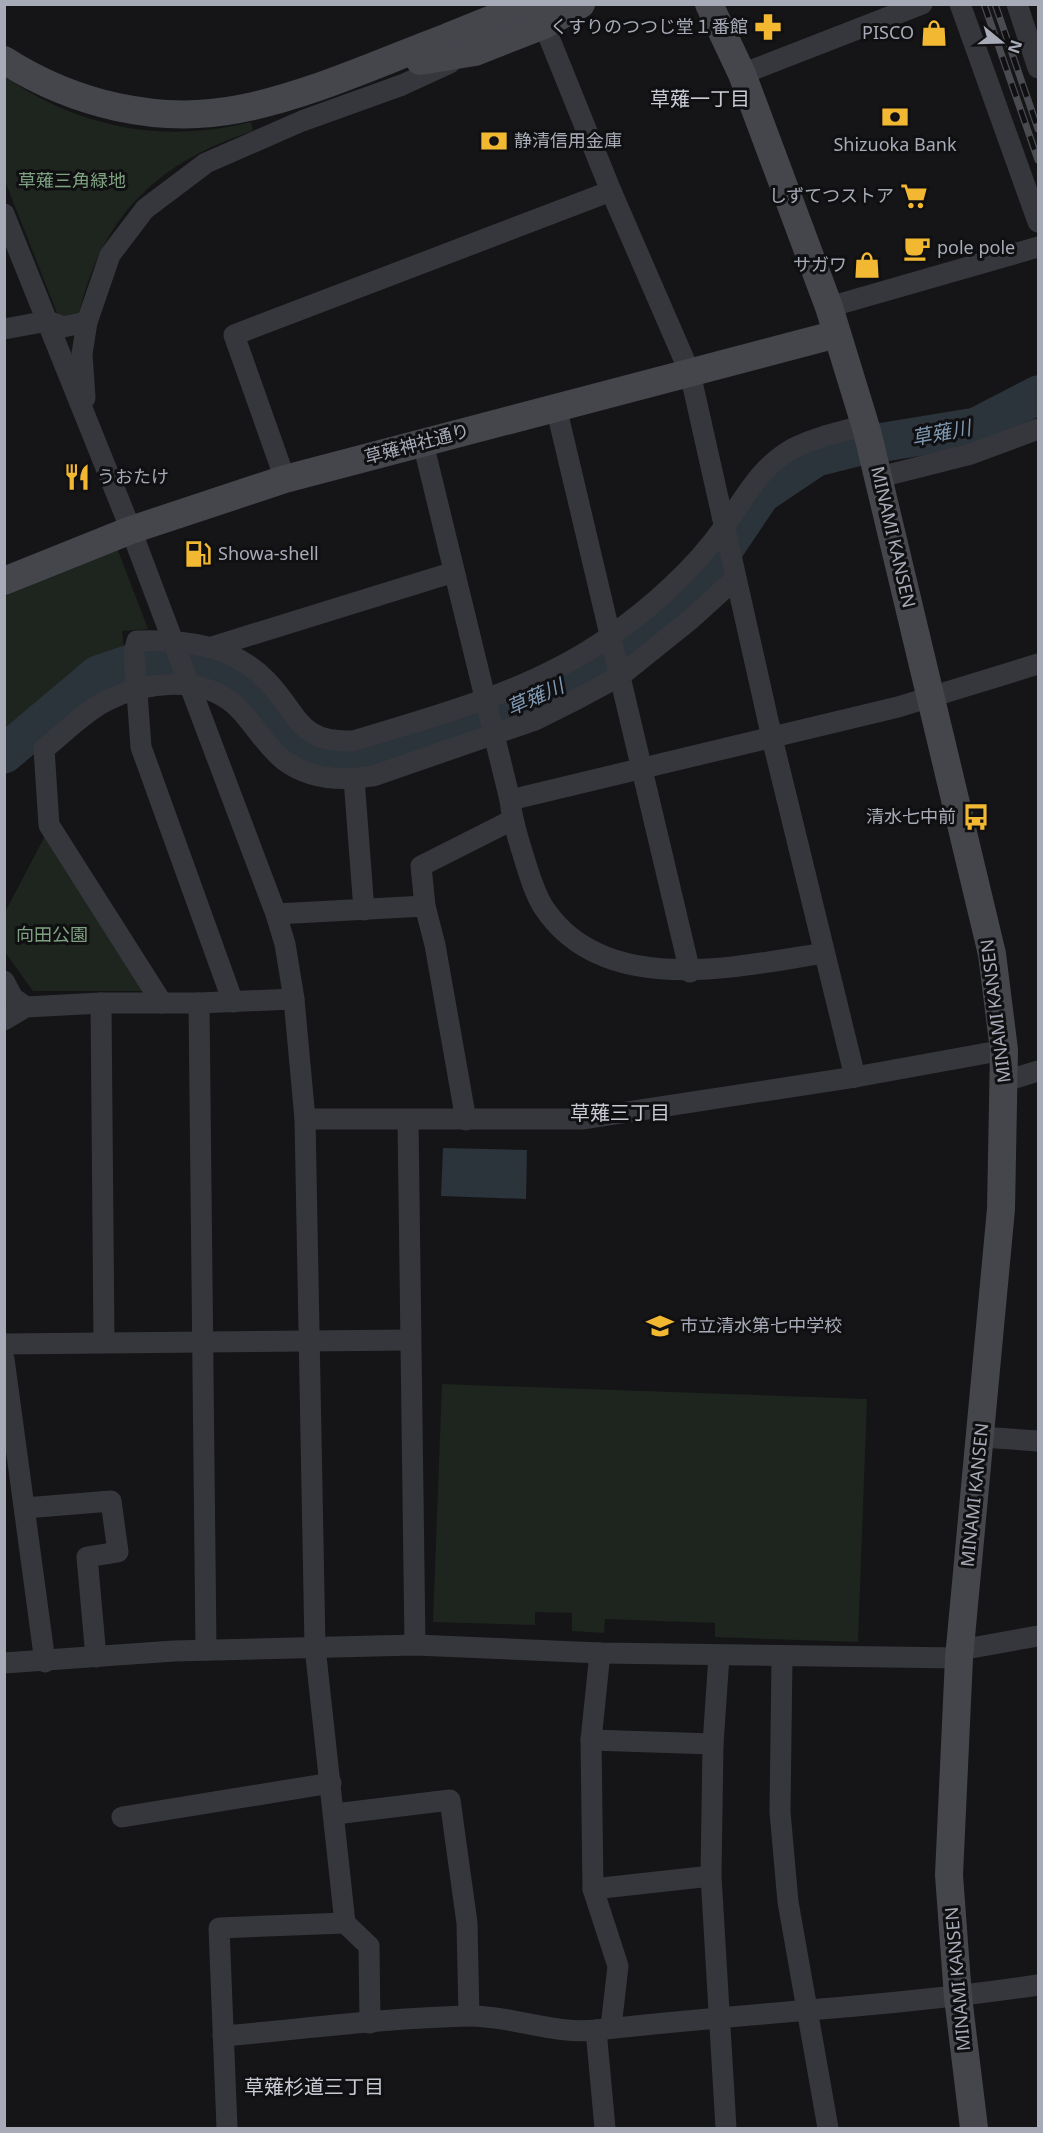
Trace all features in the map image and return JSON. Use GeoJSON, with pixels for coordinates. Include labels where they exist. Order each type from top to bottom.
{"type":"FeatureCollection","features":[{"type":"Feature","properties":{"kind":"main road"},"geometry":{"type":"LineString","coordinates":[[4,60],[59,89],[94,102],[164,113],[239,109],[299,93],[353,72],[535,10],[581,4]]}},
{"type":"Feature","properties":{"kind":"main road","name":"MINAMI KANSEN"},"geometry":{"type":"LineString","coordinates":[[709,4],[742,74],[833,320],[878,469],[992,954],[1004,1050],[1001,1209],[960,1654],[949,1875],[958,1997],[974,2128]]}},
{"type":"Feature","properties":{"kind":"main road"},"geometry":{"type":"LineString","coordinates":[[353,72],[475,52],[535,10]]}},
{"type":"Feature","properties":{"kind":"main road","name":"草薙神社通り"},"geometry":{"type":"LineString","coordinates":[[4,581],[131,530],[285,478],[690,373],[833,320]]}},
{"type":"Feature","properties":{"kind":"street"},"geometry":{"type":"LineString","coordinates":[[742,74],[922,4]]}},
{"type":"Feature","properties":{"kind":"street"},"geometry":{"type":"LineString","coordinates":[[960,4],[1038,222]]}},
{"type":"Feature","properties":{"kind":"street"},"geometry":{"type":"LineString","coordinates":[[1017,4],[1032,28],[1038,68]]}},
{"type":"Feature","properties":{"kind":"street"},"geometry":{"type":"LineString","coordinates":[[535,10],[690,373],[772,738],[855,1077]]}},
{"type":"Feature","properties":{"kind":"street"},"geometry":{"type":"LineString","coordinates":[[86,418],[82,354],[87,322],[110,255],[145,209],[206,163],[302,121],[402,85],[475,52]]}},
{"type":"Feature","properties":{"kind":"street"},"geometry":{"type":"LineString","coordinates":[[285,478],[234,335],[611,190]]}},
{"type":"Feature","properties":{"kind":"street"},"geometry":{"type":"LineString","coordinates":[[4,214],[131,530],[276,914],[285,944],[294,999],[306,1119],[315,1647],[335,1814],[345,1923],[369,1947],[370,2024]]}},
{"type":"Feature","properties":{"kind":"street"},"geometry":{"type":"LineString","coordinates":[[833,320],[1038,247]]}},
{"type":"Feature","properties":{"kind":"street"},"geometry":{"type":"LineString","coordinates":[[4,329],[48,321],[63,327],[87,322]]}},
{"type":"Feature","properties":{"kind":"street"},"geometry":{"type":"LineString","coordinates":[[556,407],[690,972]]}},
{"type":"Feature","properties":{"kind":"street"},"geometry":{"type":"LineString","coordinates":[[233,1002],[141,747],[134,652],[137,641],[172,639],[212,647],[243,663],[267,681],[307,732],[337,742],[353,741],[521,687],[609,637],[680,576],[724,527],[743,495],[762,472],[791,450],[818,437],[866,428]]}},
{"type":"Feature","properties":{"kind":"street"},"geometry":{"type":"LineString","coordinates":[[878,469],[971,454],[1038,429]]}},
{"type":"Feature","properties":{"kind":"street"},"geometry":{"type":"LineString","coordinates":[[423,443],[511,810],[534,887],[544,907],[559,927],[580,942],[626,963],[663,970],[690,972],[824,953]]}},
{"type":"Feature","properties":{"kind":"street"},"geometry":{"type":"LineString","coordinates":[[212,647],[454,572]]}},
{"type":"Feature","properties":{"kind":"street"},"geometry":{"type":"LineString","coordinates":[[162,1003],[49,825],[44,749],[104,701],[163,683],[189,686],[218,695],[235,705],[269,746],[286,762],[331,779],[373,776],[535,720],[620,676],[691,619],[735,579]]}},
{"type":"Feature","properties":{"kind":"street"},"geometry":{"type":"LineString","coordinates":[[465,1120],[435,945],[424,906],[421,866],[511,810],[642,768],[772,738],[930,697],[1038,664]]}},
{"type":"Feature","properties":{"kind":"street"},"geometry":{"type":"LineString","coordinates":[[354,779],[364,910]]}},
{"type":"Feature","properties":{"kind":"street"},"geometry":{"type":"LineString","coordinates":[[276,914],[424,906]]}},
{"type":"Feature","properties":{"kind":"street"},"geometry":{"type":"LineString","coordinates":[[4,981],[13,998],[26,1007]]}},
{"type":"Feature","properties":{"kind":"street"},"geometry":{"type":"LineString","coordinates":[[4,1020],[26,1007],[294,999]]}},
{"type":"Feature","properties":{"kind":"street"},"geometry":{"type":"LineString","coordinates":[[101,1003],[104,1342]]}},
{"type":"Feature","properties":{"kind":"street"},"geometry":{"type":"LineString","coordinates":[[199,1003],[207,1650]]}},
{"type":"Feature","properties":{"kind":"street"},"geometry":{"type":"LineString","coordinates":[[306,1119],[465,1120],[602,1117],[855,1077],[1004,1050]]}},
{"type":"Feature","properties":{"kind":"street"},"geometry":{"type":"LineString","coordinates":[[1005,1081],[1038,1071]]}},
{"type":"Feature","properties":{"kind":"street"},"geometry":{"type":"LineString","coordinates":[[408,1120],[416,1645]]}},
{"type":"Feature","properties":{"kind":"street"},"geometry":{"type":"LineString","coordinates":[[4,1344],[104,1342],[204,1344],[410,1340]]}},
{"type":"Feature","properties":{"kind":"street"},"geometry":{"type":"LineString","coordinates":[[4,1359],[45,1662]]}},
{"type":"Feature","properties":{"kind":"street"},"geometry":{"type":"LineString","coordinates":[[981,1437],[1038,1441]]}},
{"type":"Feature","properties":{"kind":"street"},"geometry":{"type":"LineString","coordinates":[[25,1508],[111,1501],[118,1552],[87,1557],[96,1657]]}},
{"type":"Feature","properties":{"kind":"street"},"geometry":{"type":"LineString","coordinates":[[4,1663],[207,1650],[416,1645],[719,1656],[960,1654],[1038,1636]]}},
{"type":"Feature","properties":{"kind":"street"},"geometry":{"type":"LineString","coordinates":[[600,1653],[591,1740],[593,1889],[618,1966],[604,2029],[605,2128]]}},
{"type":"Feature","properties":{"kind":"street"},"geometry":{"type":"LineString","coordinates":[[719,1656],[713,1744],[711,1876],[726,2128]]}},
{"type":"Feature","properties":{"kind":"street"},"geometry":{"type":"LineString","coordinates":[[782,1657],[780,1812],[788,1902],[828,2128]]}},
{"type":"Feature","properties":{"kind":"street"},"geometry":{"type":"LineString","coordinates":[[591,1740],[713,1744]]}},
{"type":"Feature","properties":{"kind":"street"},"geometry":{"type":"LineString","coordinates":[[122,1817],[331,1783]]}},
{"type":"Feature","properties":{"kind":"street"},"geometry":{"type":"LineString","coordinates":[[335,1814],[450,1800],[467,1923],[470,2016]]}},
{"type":"Feature","properties":{"kind":"street"},"geometry":{"type":"LineString","coordinates":[[593,1889],[711,1876]]}},
{"type":"Feature","properties":{"kind":"street"},"geometry":{"type":"LineString","coordinates":[[227,2128],[219,1928],[345,1923]]}},
{"type":"Feature","properties":{"kind":"street"},"geometry":{"type":"LineString","coordinates":[[223,2036],[470,2016],[546,2027],[604,2029],[958,1997],[1038,1985]]}},
{"type":"Feature","properties":{"kind":"green space","name":"草薙三角緑地"},"geometry":{"type":"Polygon","coordinates":[[[5,77],[63,109],[123,127],[154,131],[185,131],[251,122],[253,131],[188,159],[161,177],[138,198],[118,223],[101,251],[88,282],[78,318],[59,318],[5,181],[5,77]]]}},
{"type":"Feature","properties":{"kind":"green space"},"geometry":{"type":"Polygon","coordinates":[[[117,548],[148,629],[122,631],[124,647],[81,669],[5,731],[5,596],[117,548]]]}},
{"type":"Feature","properties":{"kind":"green space","name":"向田公園"},"geometry":{"type":"Polygon","coordinates":[[[46,834],[143,991],[33,991],[5,952],[4,914],[46,834]]]}},
{"type":"Feature","properties":{"kind":"green space"},"geometry":{"type":"Polygon","coordinates":[[[442,1384],[867,1399],[858,1642],[715,1637],[715,1623],[605,1619],[604,1633],[572,1631],[572,1613],[535,1612],[535,1625],[433,1622],[442,1384]]]}},
{"type":"Feature","properties":{"kind":"shaded area"},"geometry":{"type":"Polygon","coordinates":[[[443,1148],[527,1150],[526,1199],[441,1196],[443,1148]]]}},
{"type":"Feature","properties":{"kind":"waterway","name":"草薙川"},"geometry":{"type":"LineString","coordinates":[[4,754],[98,675],[151,657],[182,658],[233,679],[268,703],[316,757],[351,762],[542,699],[632,644],[707,574],[761,494],[816,457],[860,446],[976,427],[1038,395]]}},
{"type":"Feature","properties":{"kind":"railway"},"geometry":{"type":"LineString","coordinates":[[984,4],[1038,160]]}},
{"type":"Feature","properties":{"kind":"railway"},"geometry":{"type":"LineString","coordinates":[[995,4],[1038,129]]}},
{"type":"Feature","properties":{"kind":"place","name":"くすりのつつじ堂１番館"},"geometry":{"type":"Point","coordinates":[768,27]}},
{"type":"Feature","properties":{"kind":"place","name":"PISCO"},"geometry":{"type":"Point","coordinates":[934,33]}},
{"type":"Feature","properties":{"kind":"place","name":"Shizuoka Bank"},"geometry":{"type":"Point","coordinates":[895,117]}},
{"type":"Feature","properties":{"kind":"place","name":"静清信用金庫"},"geometry":{"type":"Point","coordinates":[494,141]}},
{"type":"Feature","properties":{"kind":"place","name":"しずてつストア"},"geometry":{"type":"Point","coordinates":[914,196]}},
{"type":"Feature","properties":{"kind":"place","name":"pole pole"},"geometry":{"type":"Point","coordinates":[917,248]}},
{"type":"Feature","properties":{"kind":"place","name":"サガワ"},"geometry":{"type":"Point","coordinates":[867,265]}},
{"type":"Feature","properties":{"kind":"place","name":"うおたけ"},"geometry":{"type":"Point","coordinates":[77,477]}},
{"type":"Feature","properties":{"kind":"place","name":"Showa-shell"},"geometry":{"type":"Point","coordinates":[198,554]}},
{"type":"Feature","properties":{"kind":"place","name":"清水七中前"},"geometry":{"type":"Point","coordinates":[976,817]}},
{"type":"Feature","properties":{"kind":"place","name":"市立清水第七中学校"},"geometry":{"type":"Point","coordinates":[660,1326]}},
{"type":"Feature","properties":{"kind":"district","name":"草薙一丁目"},"geometry":{"type":"Point","coordinates":[700,99]}},
{"type":"Feature","properties":{"kind":"district","name":"草薙三丁目"},"geometry":{"type":"Point","coordinates":[620,1113]}},
{"type":"Feature","properties":{"kind":"district","name":"草薙杉道三丁目"},"geometry":{"type":"Point","coordinates":[314,2087]}}]}
